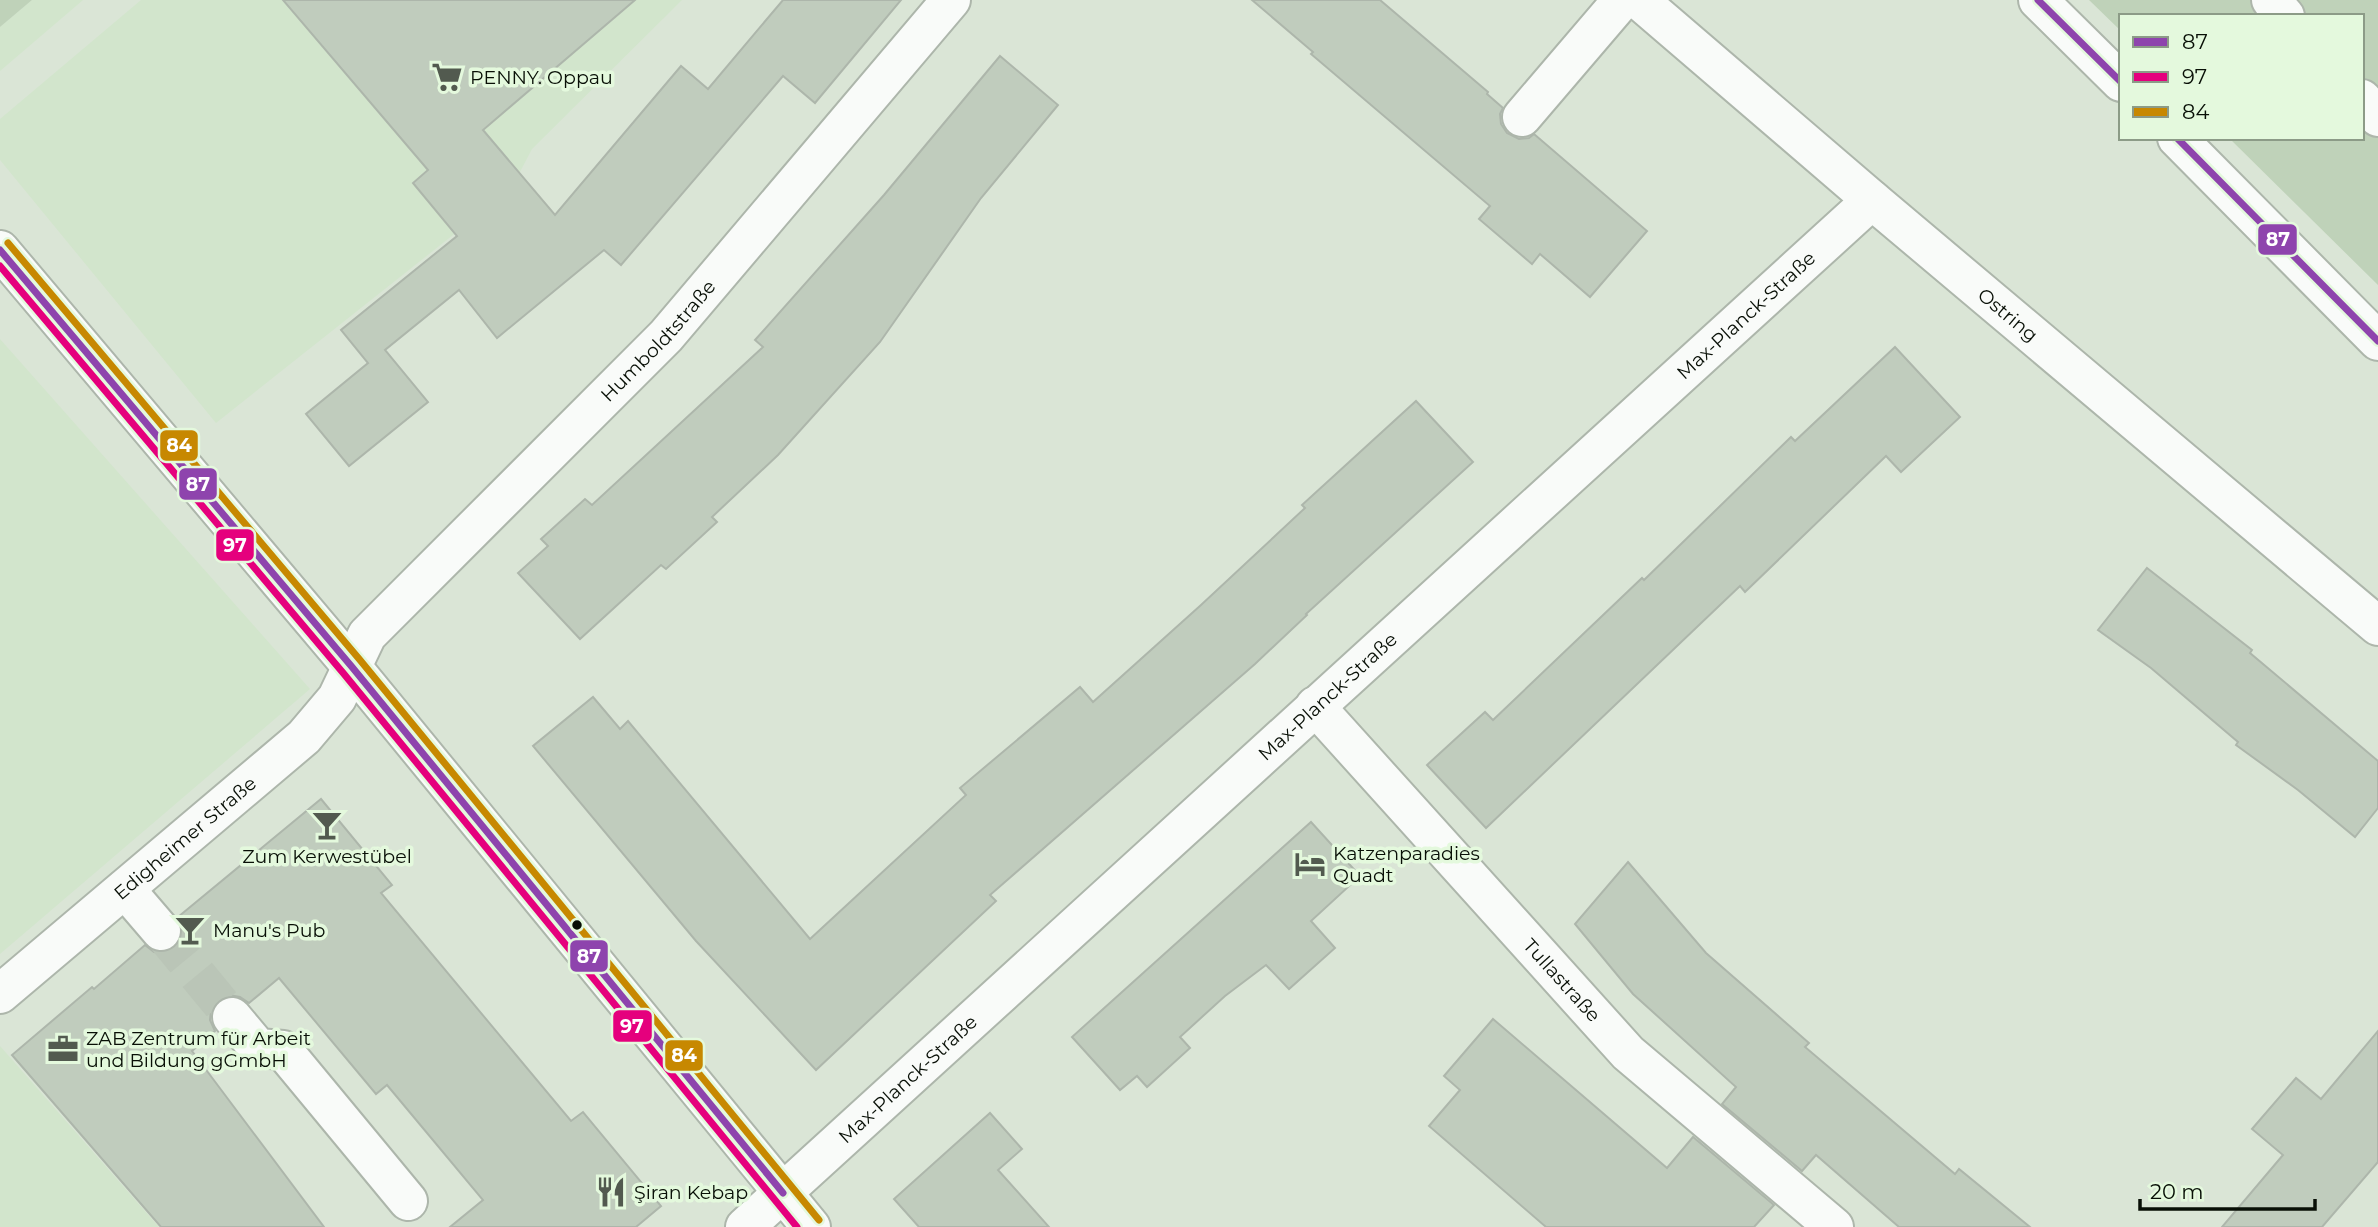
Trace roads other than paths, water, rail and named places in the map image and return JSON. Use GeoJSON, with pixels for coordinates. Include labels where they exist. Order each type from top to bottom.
{"type":"FeatureCollection","features":[{"type":"Feature","properties":{"kind":"street","name":"Humboldtstraße"},"geometry":{"type":"LineString","coordinates":[[352,667],[367,635],[389,611],[666,336],[951,0]]}},
{"type":"Feature","properties":{"kind":"street"},"geometry":{"type":"LineString","coordinates":[[1522,117],[1622,0]]}},
{"type":"Feature","properties":{"kind":"street","name":"Ostring"},"geometry":{"type":"LineString","coordinates":[[1639,0],[1871,200],[2378,625]]}},
{"type":"Feature","properties":{"kind":"street"},"geometry":{"type":"LineString","coordinates":[[2038,0],[2119,80]]}},
{"type":"Feature","properties":{"kind":"street"},"geometry":{"type":"LineString","coordinates":[[2271,0],[2283,14]]}},
{"type":"Feature","properties":{"kind":"street"},"geometry":{"type":"LineString","coordinates":[[2364,101],[2378,117]]}},
{"type":"Feature","properties":{"kind":"street"},"geometry":{"type":"LineString","coordinates":[[2179,140],[2378,341]]}},
{"type":"Feature","properties":{"kind":"street","name":"Max-Planck-Straße"},"geometry":{"type":"LineString","coordinates":[[745,1227],[1871,200]]}},
{"type":"Feature","properties":{"kind":"street"},"geometry":{"type":"LineString","coordinates":[[0,250],[352,667],[811,1227]]}},
{"type":"Feature","properties":{"kind":"street","name":"Edigheimer Straße"},"geometry":{"type":"LineString","coordinates":[[0,994],[304,737],[337,698],[352,667]]}},
{"type":"Feature","properties":{"kind":"street","name":"Tullastraße"},"geometry":{"type":"LineString","coordinates":[[1315,706],[1628,1052],[1834,1227]]}},
{"type":"Feature","properties":{"kind":"street"},"geometry":{"type":"LineString","coordinates":[[125,889],[161,931]]}},
{"type":"Feature","properties":{"kind":"street"},"geometry":{"type":"LineString","coordinates":[[232,1017],[258,1048],[283,1050],[408,1201]]}},
{"type":"Feature","properties":{"kind":"tunnel"},"geometry":{"type":"LineString","coordinates":[[161,931],[232,1017]]}},
{"type":"Feature","properties":{"kind":"place","name":"PENNY. Oppau"},"geometry":{"type":"Point","coordinates":[447,77]}},
{"type":"Feature","properties":{"kind":"place","name":"Zum Kerwestübel"},"geometry":{"type":"Point","coordinates":[327,825]}},
{"type":"Feature","properties":{"kind":"place","name":"Katzenparadies Quadt"},"geometry":{"type":"Point","coordinates":[1310,864]}},
{"type":"Feature","properties":{"kind":"place","name":"Manu's Pub"},"geometry":{"type":"Point","coordinates":[190,930]}},
{"type":"Feature","properties":{"kind":"place","name":"ZAB Zentrum für Arbeit und Bildung gGmbH"},"geometry":{"type":"Point","coordinates":[63,1049]}},
{"type":"Feature","properties":{"kind":"place","name":"Şiran Kebap"},"geometry":{"type":"Point","coordinates":[611,1192]}}]}
